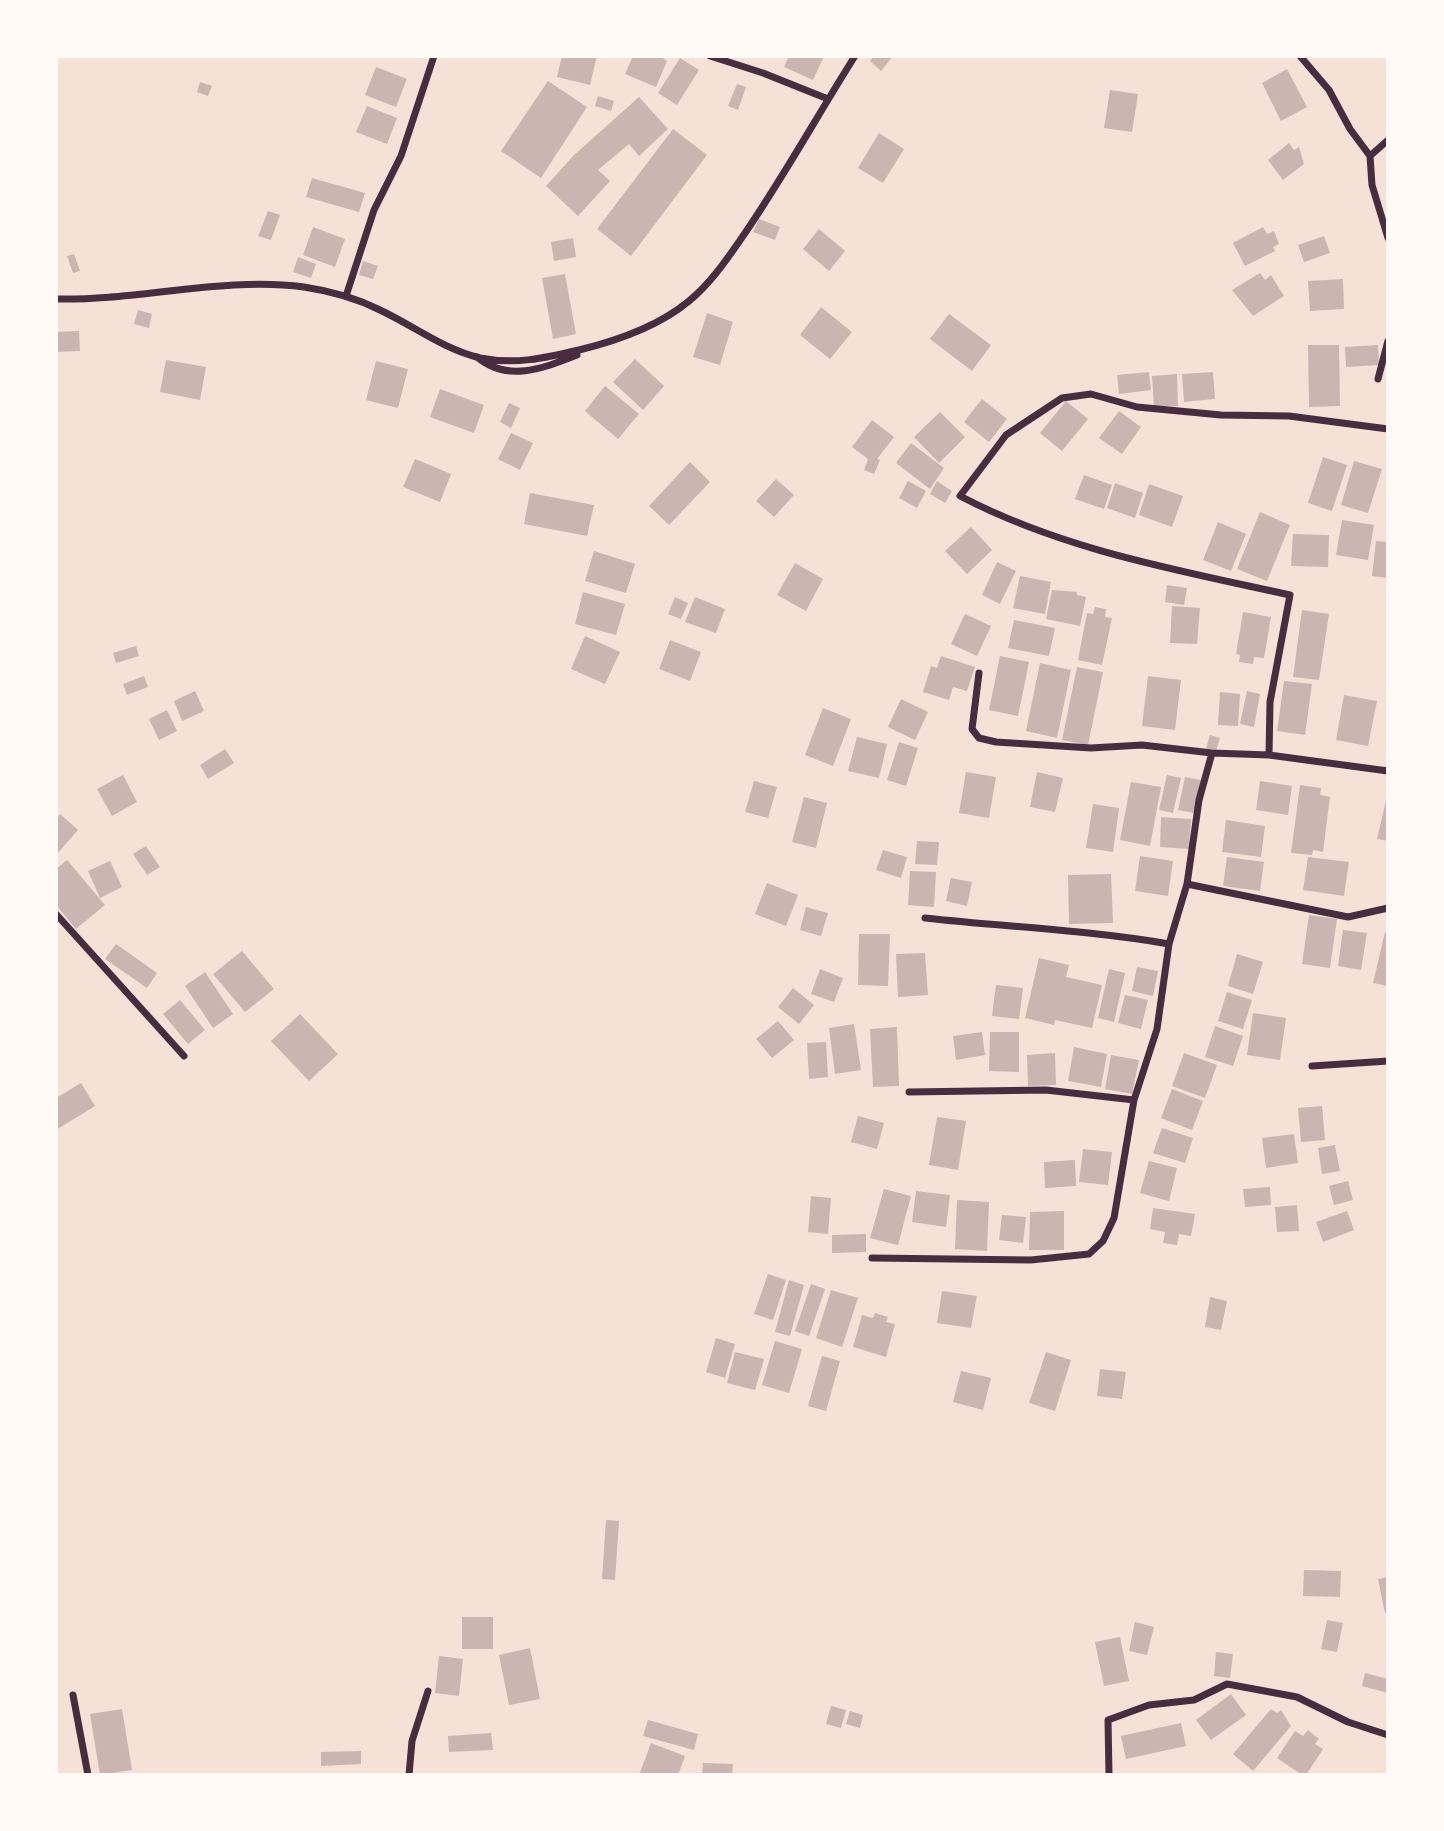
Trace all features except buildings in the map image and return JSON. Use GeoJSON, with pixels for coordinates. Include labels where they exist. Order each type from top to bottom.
{"type":"FeatureCollection","features":[{"type":"Feature","properties":{"kind":"street"},"geometry":{"type":"LineString","coordinates":[[346,296],[374,210],[401,156],[433,58],[424,56]]}},
{"type":"Feature","properties":{"kind":"street"},"geometry":{"type":"LineString","coordinates":[[710,56],[763,73],[828,99]]}},
{"type":"Feature","properties":{"kind":"street"},"geometry":{"type":"LineString","coordinates":[[56,299],[258,286],[303,287],[346,296],[380,310],[440,344],[476,357],[507,363],[544,359],[604,344],[646,326],[688,302],[715,276],[762,208],[855,56]]}},
{"type":"Feature","properties":{"kind":"street"},"geometry":{"type":"LineString","coordinates":[[1300,56],[1329,90],[1350,129],[1370,156],[1372,185],[1388,238]]}},
{"type":"Feature","properties":{"kind":"street"},"geometry":{"type":"LineString","coordinates":[[1370,156],[1388,139]]}},
{"type":"Feature","properties":{"kind":"street"},"geometry":{"type":"LineString","coordinates":[[1378,379],[1388,341]]}},
{"type":"Feature","properties":{"kind":"street"},"geometry":{"type":"LineString","coordinates":[[1269,755],[1270,702],[1290,595],[1102,553],[1000,517],[960,496],[1006,435],[1062,398],[1091,394],[1137,407],[1221,415],[1289,416],[1388,429]]}},
{"type":"Feature","properties":{"kind":"street"},"geometry":{"type":"LineString","coordinates":[[979,673],[972,729],[979,738],[996,742],[1091,748],[1142,745],[1212,753],[1269,755],[1388,771]]}},
{"type":"Feature","properties":{"kind":"street"},"geometry":{"type":"LineString","coordinates":[[872,1258],[1031,1260],[1089,1254],[1103,1241],[1114,1218],[1134,1100],[1157,1029],[1170,944],[1186,884],[1199,800],[1212,753]]}},
{"type":"Feature","properties":{"kind":"street"},"geometry":{"type":"LineString","coordinates":[[1186,884],[1348,917],[1388,908]]}},
{"type":"Feature","properties":{"kind":"street"},"geometry":{"type":"LineString","coordinates":[[56,914],[184,1056]]}},
{"type":"Feature","properties":{"kind":"street"},"geometry":{"type":"LineString","coordinates":[[925,918],[1043,931],[1104,933],[1170,944]]}},
{"type":"Feature","properties":{"kind":"street"},"geometry":{"type":"LineString","coordinates":[[1312,1066],[1388,1061]]}},
{"type":"Feature","properties":{"kind":"street"},"geometry":{"type":"LineString","coordinates":[[909,1092],[1046,1090],[1134,1100]]}},
{"type":"Feature","properties":{"kind":"street"},"geometry":{"type":"LineString","coordinates":[[1109,1775],[1108,1720],[1149,1705],[1194,1700],[1227,1684],[1297,1697],[1348,1722],[1388,1735]]}},
{"type":"Feature","properties":{"kind":"street"},"geometry":{"type":"LineString","coordinates":[[409,1775],[412,1741],[428,1691]]}},
{"type":"Feature","properties":{"kind":"street"},"geometry":{"type":"LineString","coordinates":[[73,1695],[88,1775]]}}]}
